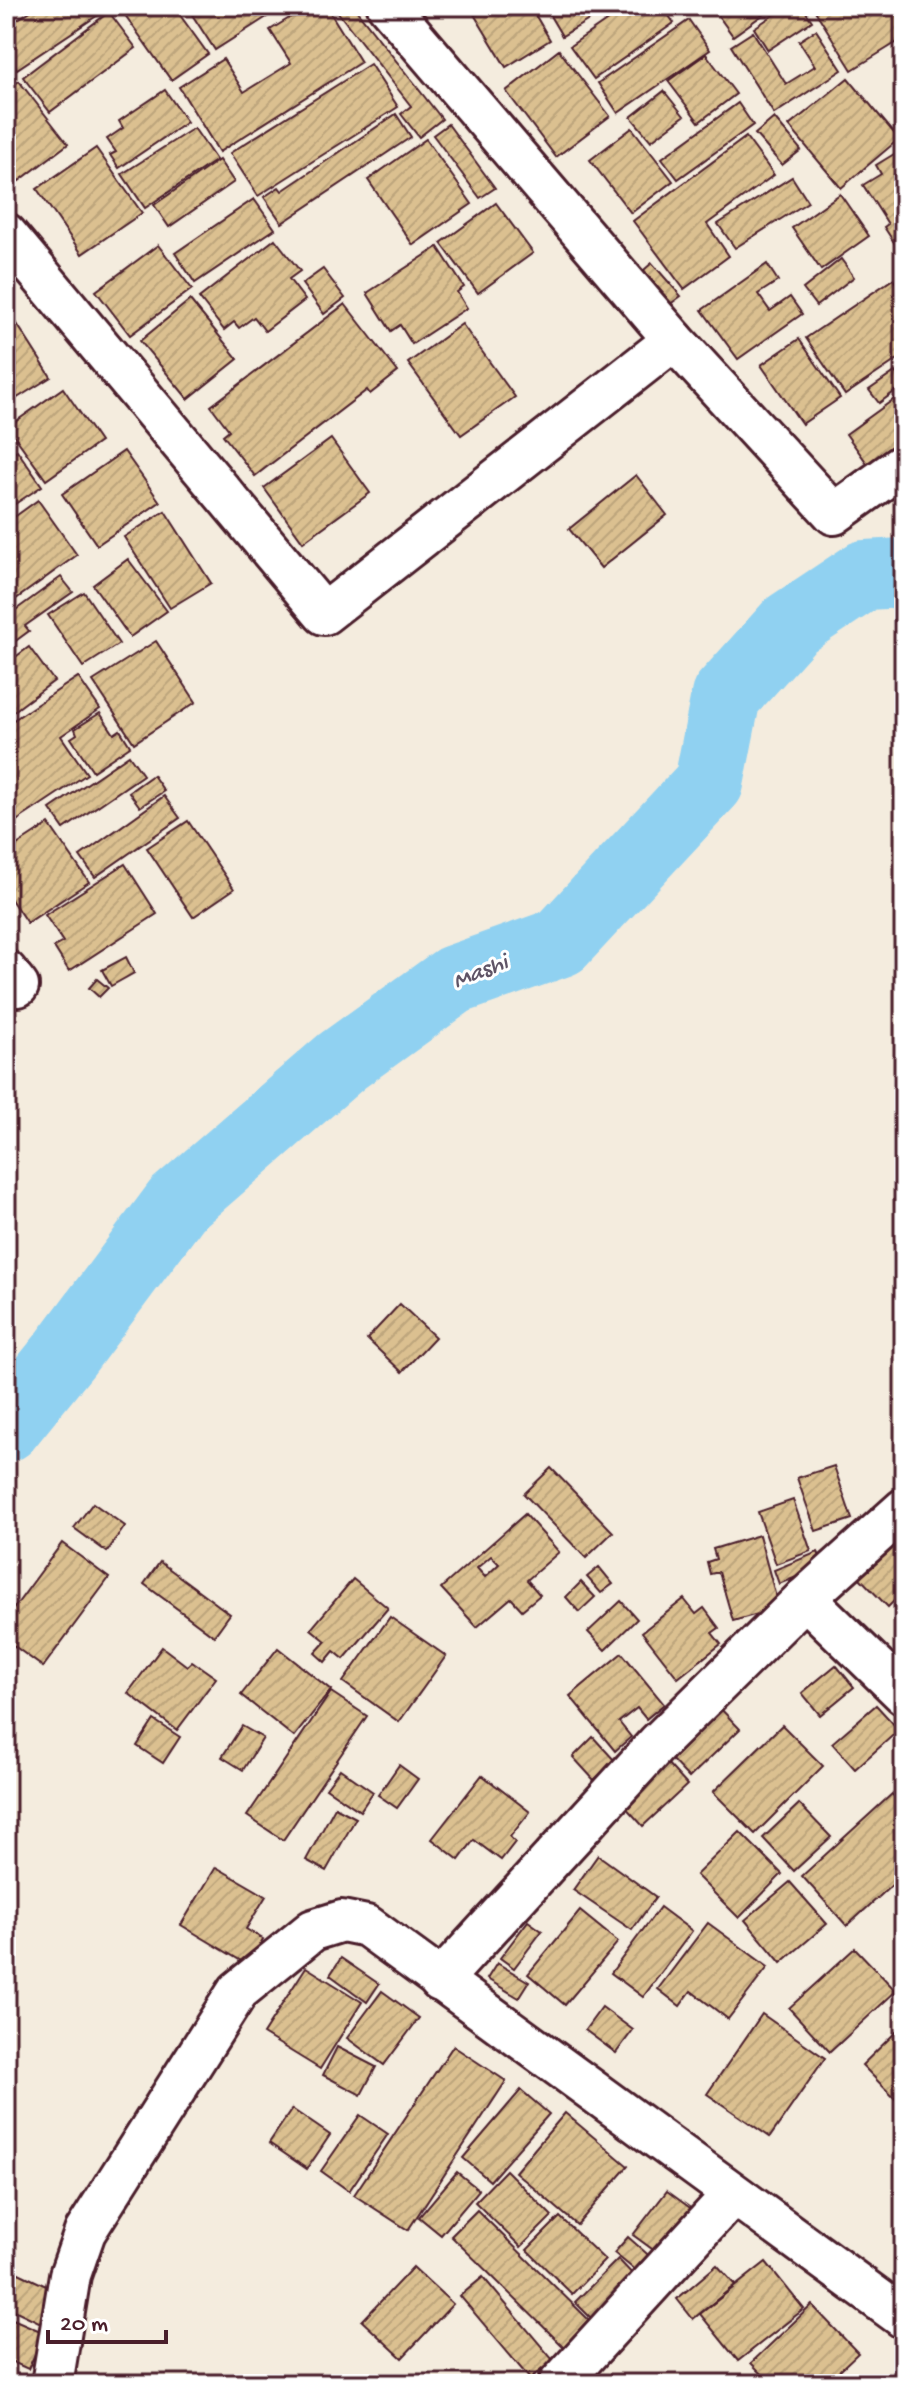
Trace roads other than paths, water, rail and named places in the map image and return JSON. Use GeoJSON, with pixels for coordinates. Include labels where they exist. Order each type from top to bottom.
{"type":"FeatureCollection","features":[{"type":"Feature","properties":{"kind":"street"},"geometry":{"type":"LineString","coordinates":[[388,6],[674,340],[834,514],[904,464]]}},
{"type":"Feature","properties":{"kind":"street"},"geometry":{"type":"LineString","coordinates":[[6,234],[324,614],[674,340]]}},
{"type":"Feature","properties":{"kind":"street"},"geometry":{"type":"LineString","coordinates":[[440,1981],[658,1743],[805,1598],[904,1509]]}},
{"type":"Feature","properties":{"kind":"street"},"geometry":{"type":"LineString","coordinates":[[805,1598],[904,1694]]}},
{"type":"Feature","properties":{"kind":"street"},"geometry":{"type":"LineString","coordinates":[[52,2384],[70,2275],[85,2232],[238,1991],[313,1930],[342,1921],[367,1926],[904,2318]]}},
{"type":"Feature","properties":{"kind":"street"},"geometry":{"type":"LineString","coordinates":[[559,2384],[733,2194]]}},
{"type":"Feature","properties":{"kind":"waterway","name":"Mashi"},"geometry":{"type":"LineString","coordinates":[[6,1427],[177,1204],[342,1061],[454,980],[561,942],[709,783],[726,696],[790,625],[865,575],[904,573]]}}]}
